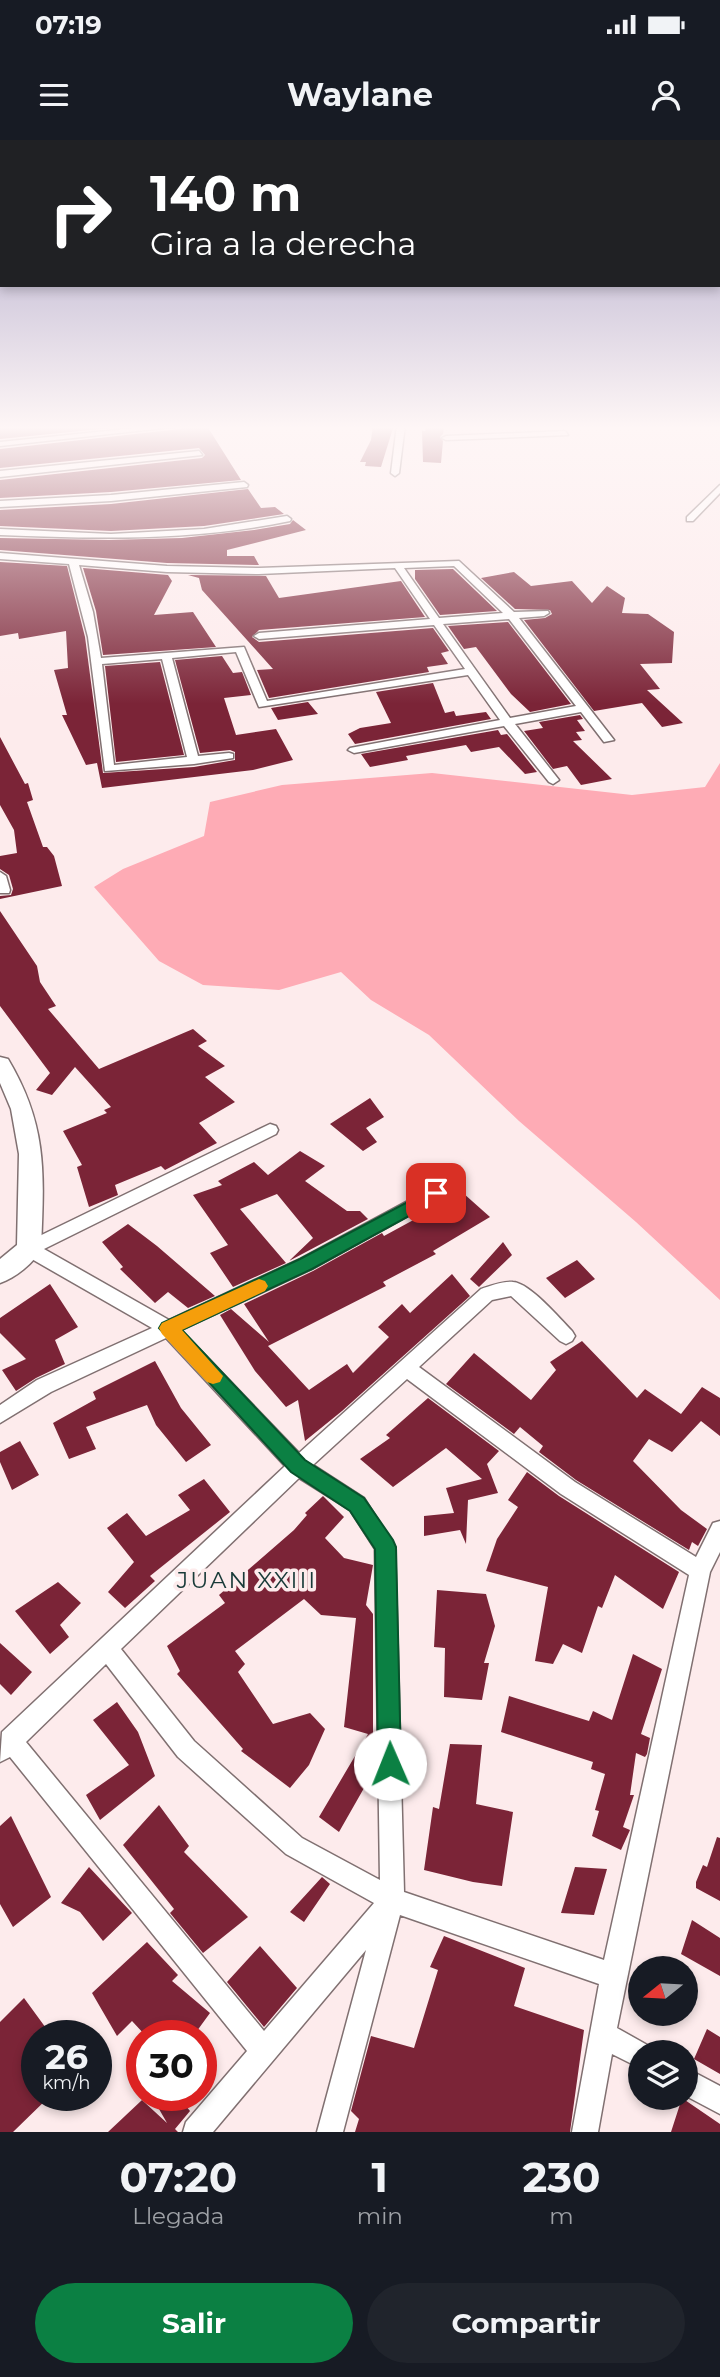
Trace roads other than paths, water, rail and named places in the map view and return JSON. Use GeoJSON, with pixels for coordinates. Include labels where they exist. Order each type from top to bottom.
{"type":"FeatureCollection","features":[{"type":"Feature","properties":{"kind":"main road"},"geometry":{"type":"LineString","coordinates":[[0,1064],[29,1125],[33,1167],[29,1249],[0,1273]]}},
{"type":"Feature","properties":{"kind":"street"},"geometry":{"type":"LineString","coordinates":[[0,532],[111,537],[204,532],[287,519]]}},
{"type":"Feature","properties":{"kind":"street"},"geometry":{"type":"LineString","coordinates":[[0,556],[167,569],[259,571],[456,564],[511,615],[608,740]]}},
{"type":"Feature","properties":{"kind":"street"},"geometry":{"type":"LineString","coordinates":[[73,561],[84,590],[97,661],[109,769],[229,757]]}},
{"type":"Feature","properties":{"kind":"street"},"geometry":{"type":"LineString","coordinates":[[397,565],[507,722],[553,780]]}},
{"type":"Feature","properties":{"kind":"street"},"geometry":{"type":"LineString","coordinates":[[259,636],[544,612]]}},
{"type":"Feature","properties":{"kind":"street"},"geometry":{"type":"LineString","coordinates":[[97,661],[240,649],[263,705],[471,671]]}},
{"type":"Feature","properties":{"kind":"street"},"geometry":{"type":"LineString","coordinates":[[166,655],[194,761]]}},
{"type":"Feature","properties":{"kind":"street"},"geometry":{"type":"LineString","coordinates":[[354,750],[585,708]]}},
{"type":"Feature","properties":{"kind":"street"},"geometry":{"type":"LineString","coordinates":[[0,876],[4,890]]}},
{"type":"Feature","properties":{"kind":"street"},"geometry":{"type":"LineString","coordinates":[[29,1249],[270,1130]]}},
{"type":"Feature","properties":{"kind":"street"},"geometry":{"type":"LineString","coordinates":[[0,1415],[44,1386],[306,1264],[436,1193]]}},
{"type":"Feature","properties":{"kind":"street"},"geometry":{"type":"LineString","coordinates":[[29,1249],[168,1328],[298,1466],[357,1504],[385,1547],[392,1899],[330,2132]]}},
{"type":"Feature","properties":{"kind":"street"},"geometry":{"type":"LineString","coordinates":[[264,2051],[5,1746],[298,1466],[487,1294],[513,1289],[525,1296],[566,1336]]}},
{"type":"Feature","properties":{"kind":"street"},"geometry":{"type":"LineString","coordinates":[[406,1368],[568,1488],[700,1572]]}},
{"type":"Feature","properties":{"kind":"street"},"geometry":{"type":"LineString","coordinates":[[585,2132],[601,2033],[700,1572],[720,1530]]}},
{"type":"Feature","properties":{"kind":"street"},"geometry":{"type":"LineString","coordinates":[[106,1647],[186,1749],[294,1846],[392,1899],[613,1976]]}},
{"type":"Feature","properties":{"kind":"street"},"geometry":{"type":"LineString","coordinates":[[196,2132],[392,1899]]}},
{"type":"Feature","properties":{"kind":"street"},"geometry":{"type":"LineString","coordinates":[[601,2033],[628,2048]]}},
{"type":"Feature","properties":{"kind":"street"},"geometry":{"type":"LineString","coordinates":[[698,2088],[720,2101]]}},
{"type":"Feature","properties":{"kind":"district","name":"JUAN XXIII"},"geometry":{"type":"Point","coordinates":[247,1580]}}]}
